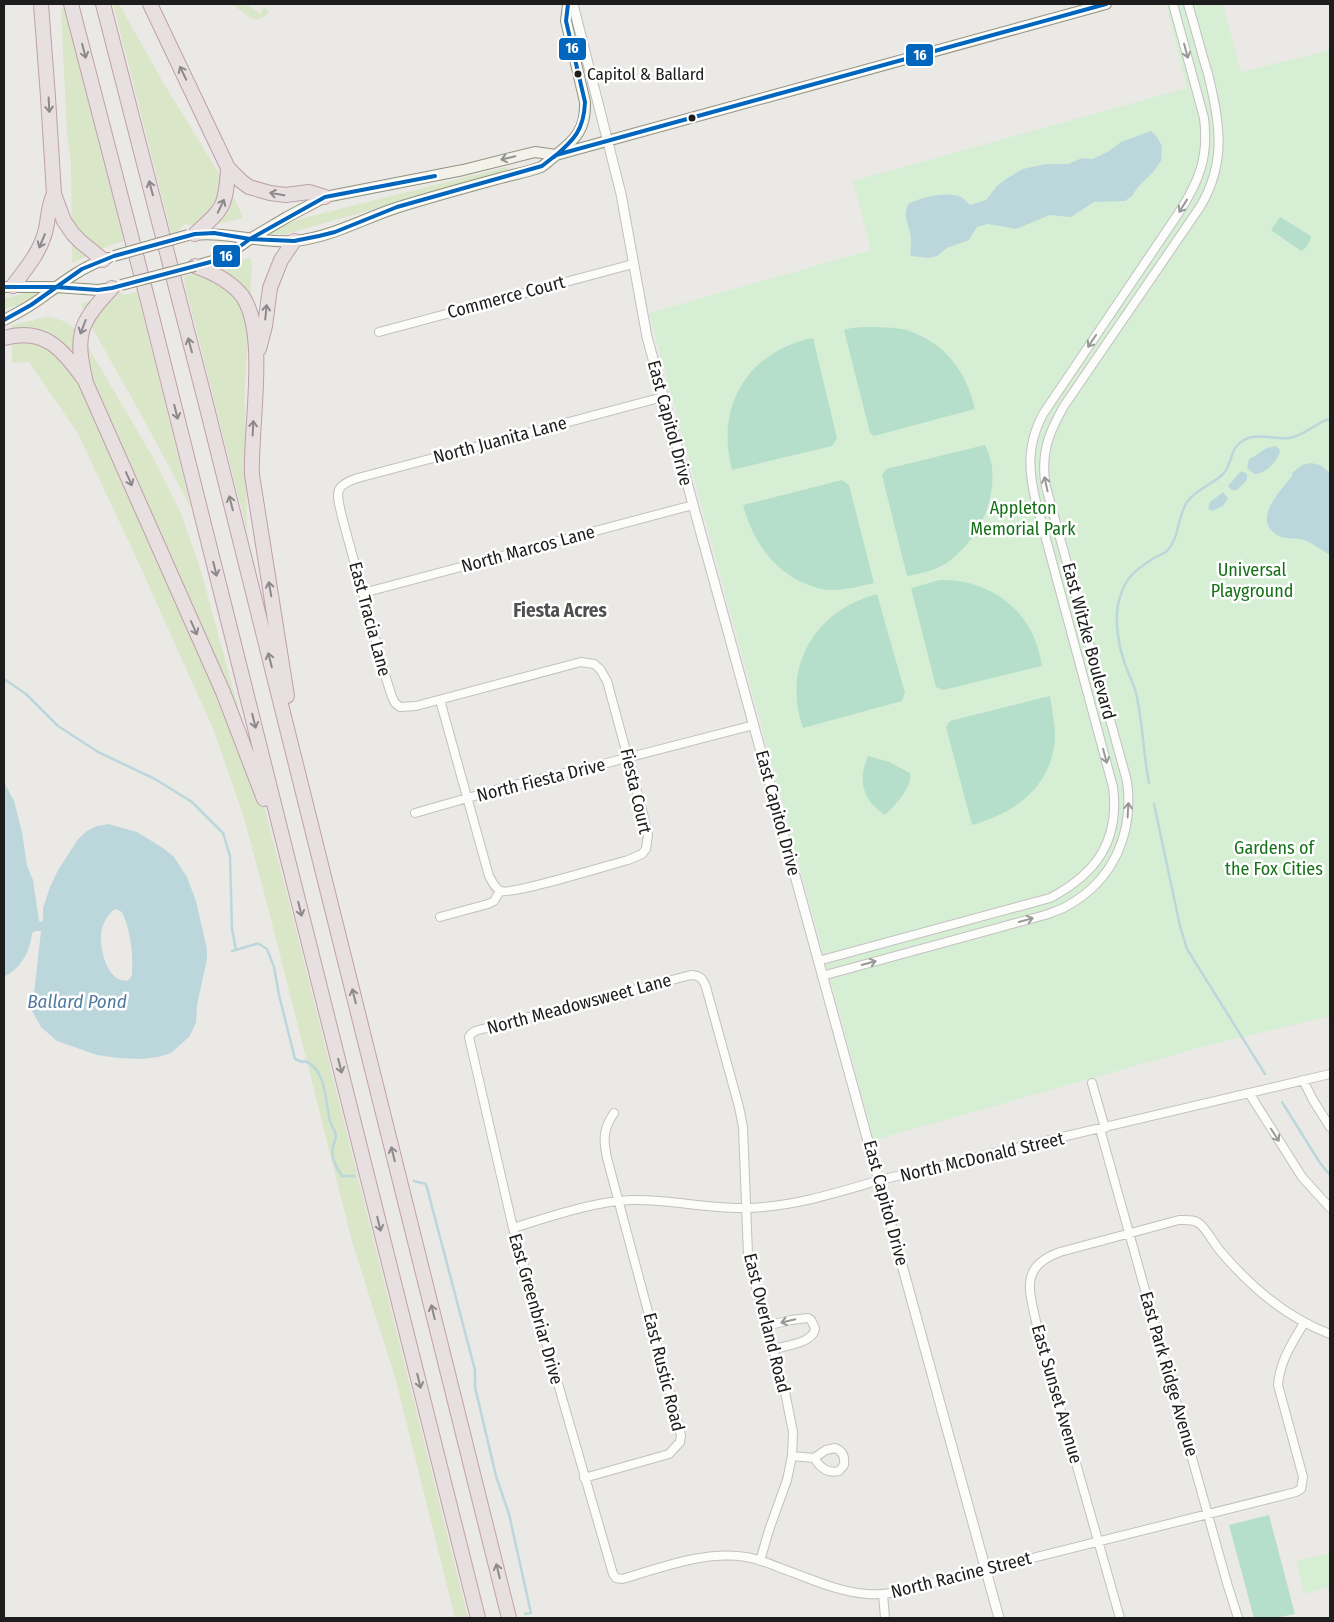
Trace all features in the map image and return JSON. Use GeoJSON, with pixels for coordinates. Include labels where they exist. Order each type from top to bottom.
{"type":"FeatureCollection","features":[{"type":"Feature","properties":{"kind":"highway"},"geometry":{"type":"LineString","coordinates":[[41,4],[54,194],[64,221],[73,234],[80,242],[108,258]]}},
{"type":"Feature","properties":{"kind":"highway"},"geometry":{"type":"LineString","coordinates":[[71,4],[132,236],[478,1618]]}},
{"type":"Feature","properties":{"kind":"highway"},"geometry":{"type":"LineString","coordinates":[[103,4],[206,404],[510,1618]]}},
{"type":"Feature","properties":{"kind":"highway"},"geometry":{"type":"LineString","coordinates":[[150,4],[228,168],[241,182],[249,187],[286,196],[308,192],[325,197]]}},
{"type":"Feature","properties":{"kind":"highway"},"geometry":{"type":"LineString","coordinates":[[192,235],[216,215],[223,205],[227,190],[228,168]]}},
{"type":"Feature","properties":{"kind":"highway"},"geometry":{"type":"LineString","coordinates":[[9,287],[30,262],[44,237],[50,202],[54,194]]}},
{"type":"Feature","properties":{"kind":"highway"},"geometry":{"type":"LineString","coordinates":[[257,360],[265,326],[270,288],[281,260],[294,241]]}},
{"type":"Feature","properties":{"kind":"highway"},"geometry":{"type":"LineString","coordinates":[[195,266],[234,287],[243,297],[253,324],[257,360],[252,482],[288,703],[295,735],[299,776]]}},
{"type":"Feature","properties":{"kind":"highway"},"geometry":{"type":"LineString","coordinates":[[86,383],[80,351],[81,332],[85,320],[93,308],[117,286]]}},
{"type":"Feature","properties":{"kind":"highway"},"geometry":{"type":"LineString","coordinates":[[4,338],[29,335],[46,340],[64,353],[86,383],[223,692],[260,784],[280,855],[293,879]]}},
{"type":"Feature","properties":{"kind":"main road"},"geometry":{"type":"LineString","coordinates":[[4,320],[31,305],[54,287],[82,270],[108,258],[192,235],[214,234],[236,236],[250,240],[294,241],[335,232],[397,207],[542,166],[577,136],[582,129],[585,115],[585,102],[566,21],[568,4]]}},
{"type":"Feature","properties":{"kind":"main road"},"geometry":{"type":"LineString","coordinates":[[9,287],[54,287],[98,290],[195,266],[223,258],[250,240],[325,197],[463,170],[535,152],[556,155],[1106,4]]}},
{"type":"Feature","properties":{"kind":"street","name":"East Capitol Drive"},"geometry":{"type":"LineString","coordinates":[[573,4],[621,194],[646,337],[1000,1618]]}},
{"type":"Feature","properties":{"kind":"street","name":"East Witzke Boulevard"},"geometry":{"type":"LineString","coordinates":[[818,961],[1050,898],[1066,890],[1081,879],[1102,854],[1109,838],[1115,809],[1114,787],[1036,502],[1030,471],[1030,456],[1034,432],[1052,398],[1178,214],[1198,178],[1205,148],[1206,132],[1204,118],[1173,4]]}},
{"type":"Feature","properties":{"kind":"street","name":"East Witzke Boulevard"},"geometry":{"type":"LineString","coordinates":[[822,976],[1046,915],[1067,906],[1091,889],[1103,876],[1113,863],[1121,845],[1129,811],[1127,780],[1046,487],[1044,465],[1050,433],[1064,406],[1206,198],[1215,173],[1220,145],[1218,114],[1188,4]]}},
{"type":"Feature","properties":{"kind":"street","name":"Commerce Court"},"geometry":{"type":"LineString","coordinates":[[379,332],[633,264]]}},
{"type":"Feature","properties":{"kind":"street","name":"North Juanita Lane"},"geometry":{"type":"LineString","coordinates":[[339,488],[348,481],[358,478],[663,397]]}},
{"type":"Feature","properties":{"kind":"street","name":"East Tracia Lane"},"geometry":{"type":"LineString","coordinates":[[339,488],[338,500],[386,678],[395,704],[406,708],[440,700]]}},
{"type":"Feature","properties":{"kind":"street","name":"North Marcos Lane"},"geometry":{"type":"LineString","coordinates":[[363,593],[693,505]]}},
{"type":"Feature","properties":{"kind":"street","name":"Fiesta Court"},"geometry":{"type":"LineString","coordinates":[[440,700],[581,662],[594,664],[600,669],[607,681],[629,757],[648,835],[646,848],[642,854],[628,860],[537,885],[500,891]]}},
{"type":"Feature","properties":{"kind":"street"},"geometry":{"type":"LineString","coordinates":[[440,700],[489,876],[500,891],[494,901],[488,904],[440,918]]}},
{"type":"Feature","properties":{"kind":"street","name":"North Fiesta Drive"},"geometry":{"type":"LineString","coordinates":[[415,813],[536,779],[754,725]]}},
{"type":"Feature","properties":{"kind":"street","name":"North Meadowsweet Lane"},"geometry":{"type":"LineString","coordinates":[[469,1037],[470,1034],[485,1027],[691,975]]}},
{"type":"Feature","properties":{"kind":"street","name":"East Overland Road"},"geometry":{"type":"LineString","coordinates":[[691,975],[700,976],[706,987],[739,1107],[743,1127],[747,1238],[750,1265],[792,1422],[792,1456],[787,1480],[760,1561]]}},
{"type":"Feature","properties":{"kind":"street","name":"East Greenbriar Drive"},"geometry":{"type":"LineString","coordinates":[[469,1037],[513,1228],[584,1478],[613,1574],[616,1577]]}},
{"type":"Feature","properties":{"kind":"street","name":"North McDonald Street"},"geometry":{"type":"LineString","coordinates":[[513,1228],[569,1212],[618,1201],[652,1200],[746,1208],[793,1203],[880,1180],[1330,1074]]}},
{"type":"Feature","properties":{"kind":"street"},"geometry":{"type":"LineString","coordinates":[[1303,1080],[1330,1127]]}},
{"type":"Feature","properties":{"kind":"street","name":"East Park Ridge Avenue"},"geometry":{"type":"LineString","coordinates":[[1092,1083],[1130,1233],[1238,1618]]}},
{"type":"Feature","properties":{"kind":"street"},"geometry":{"type":"LineString","coordinates":[[1249,1093],[1302,1177],[1330,1208]]}},
{"type":"Feature","properties":{"kind":"street","name":"East Rustic Road"},"geometry":{"type":"LineString","coordinates":[[584,1478],[669,1454],[680,1442],[681,1435],[607,1158],[604,1136],[606,1127],[614,1113]]}},
{"type":"Feature","properties":{"kind":"street","name":"East Sunset Avenue"},"geometry":{"type":"LineString","coordinates":[[1120,1618],[1030,1293],[1031,1275],[1035,1267],[1047,1257],[1180,1220],[1192,1220],[1200,1224],[1220,1251],[1244,1278],[1279,1308],[1304,1323],[1330,1334]]}},
{"type":"Feature","properties":{"kind":"street"},"geometry":{"type":"LineString","coordinates":[[766,1326],[808,1318],[815,1328],[813,1336],[807,1340],[773,1350]]}},
{"type":"Feature","properties":{"kind":"street","name":"North Racine Street"},"geometry":{"type":"LineString","coordinates":[[616,1577],[622,1579],[684,1562],[715,1556],[739,1556],[848,1590],[866,1594],[883,1594],[902,1591],[1296,1492],[1301,1489],[1303,1483],[1302,1470],[1278,1385],[1282,1362],[1304,1323]]}},
{"type":"Feature","properties":{"kind":"street"},"geometry":{"type":"LineString","coordinates":[[792,1456],[814,1458]]}},
{"type":"Feature","properties":{"kind":"street"},"geometry":{"type":"LineString","coordinates":[[883,1594],[884,1618]]}},
{"type":"Feature","properties":{"kind":"green space"},"geometry":{"type":"Polygon","coordinates":[[[113,4],[119,4],[164,84],[235,199],[243,218],[202,228],[185,224],[172,236],[113,4]]]}},
{"type":"Feature","properties":{"kind":"green space"},"geometry":{"type":"Polygon","coordinates":[[[232,4],[247,4],[260,14],[264,7],[269,11],[260,19],[255,19],[246,15],[232,4]]]}},
{"type":"Feature","properties":{"kind":"green space","name":"Appleton Memorial Park"},"geometry":{"type":"Polygon","coordinates":[[[1166,4],[1223,4],[1241,72],[1330,50],[1330,1016],[1209,1045],[874,1140],[649,313],[871,250],[853,181],[1187,88],[1166,4]]]}},
{"type":"Feature","properties":{"kind":"green space"},"geometry":{"type":"Polygon","coordinates":[[[61,8],[64,8],[124,241],[72,263],[71,162],[67,134],[61,8]]]}},
{"type":"Feature","properties":{"kind":"green space"},"geometry":{"type":"Polygon","coordinates":[[[507,167],[508,171],[286,234],[267,234],[260,229],[507,167]]]}},
{"type":"Feature","properties":{"kind":"green space"},"geometry":{"type":"Polygon","coordinates":[[[1280,217],[1311,236],[1308,245],[1303,250],[1301,251],[1271,230],[1280,217]]]}},
{"type":"Feature","properties":{"kind":"green space"},"geometry":{"type":"Polygon","coordinates":[[[249,258],[252,267],[245,390],[247,531],[183,277],[249,258]]]}},
{"type":"Feature","properties":{"kind":"green space"},"geometry":{"type":"Polygon","coordinates":[[[39,289],[66,293],[4,309],[4,299],[39,289]]]}},
{"type":"Feature","properties":{"kind":"green space"},"geometry":{"type":"Polygon","coordinates":[[[117,291],[124,295],[137,292],[191,508],[90,324],[81,304],[117,291]]]}},
{"type":"Feature","properties":{"kind":"green space"},"geometry":{"type":"Polygon","coordinates":[[[47,317],[62,320],[84,338],[154,459],[181,513],[200,568],[293,918],[468,1618],[455,1618],[395,1377],[353,1245],[244,818],[214,731],[136,557],[77,432],[29,362],[12,363],[12,325],[47,317]]]}},
{"type":"Feature","properties":{"kind":"green space"},"geometry":{"type":"Polygon","coordinates":[[[864,327],[907,330],[935,344],[944,351],[958,368],[968,387],[975,409],[874,436],[870,433],[844,330],[864,327]]]}},
{"type":"Feature","properties":{"kind":"green space"},"geometry":{"type":"Polygon","coordinates":[[[813,338],[837,438],[832,446],[732,470],[728,446],[728,424],[733,404],[742,385],[754,369],[771,355],[790,345],[813,338]]]}},
{"type":"Feature","properties":{"kind":"green space"},"geometry":{"type":"Polygon","coordinates":[[[985,445],[992,464],[991,494],[976,532],[968,543],[948,562],[928,571],[907,576],[882,475],[886,469],[985,445]]]}},
{"type":"Feature","properties":{"kind":"green space"},"geometry":{"type":"Polygon","coordinates":[[[842,480],[849,485],[874,583],[832,590],[809,585],[794,578],[773,562],[752,530],[743,505],[842,480]]]}},
{"type":"Feature","properties":{"kind":"green space"},"geometry":{"type":"Polygon","coordinates":[[[940,580],[968,583],[981,587],[994,593],[1016,610],[1032,633],[1042,666],[943,690],[936,687],[911,588],[940,580]]]}},
{"type":"Feature","properties":{"kind":"green space"},"geometry":{"type":"Polygon","coordinates":[[[877,594],[905,693],[902,701],[803,728],[797,705],[797,683],[801,663],[809,644],[821,627],[837,613],[855,602],[877,594]]]}},
{"type":"Feature","properties":{"kind":"green space"},"geometry":{"type":"Polygon","coordinates":[[[1050,696],[1055,738],[1047,771],[1039,784],[1016,805],[988,820],[972,825],[946,727],[950,721],[1050,696]]]}},
{"type":"Feature","properties":{"kind":"green space"},"geometry":{"type":"Polygon","coordinates":[[[868,756],[889,762],[910,773],[909,785],[906,791],[885,815],[872,803],[864,790],[863,774],[868,756]]]}},
{"type":"Feature","properties":{"kind":"green space"},"geometry":{"type":"Polygon","coordinates":[[[1269,1515],[1295,1614],[1275,1618],[1254,1618],[1229,1525],[1269,1515]]]}},
{"type":"Feature","properties":{"kind":"green space"},"geometry":{"type":"Polygon","coordinates":[[[1330,1553],[1330,1586],[1304,1594],[1296,1561],[1330,1553]]]}},
{"type":"Feature","properties":{"kind":"water"},"geometry":{"type":"Polygon","coordinates":[[[1151,131],[1162,146],[1161,161],[1132,196],[1125,201],[1094,202],[1071,217],[1050,215],[1016,229],[988,224],[977,227],[969,240],[947,248],[937,256],[929,258],[911,256],[911,240],[906,218],[908,204],[927,197],[955,195],[961,197],[970,205],[986,200],[997,186],[1023,169],[1046,164],[1068,164],[1082,158],[1093,159],[1121,142],[1151,131]]]}},
{"type":"Feature","properties":{"kind":"water"},"geometry":{"type":"Polygon","coordinates":[[[1276,446],[1280,450],[1279,454],[1267,469],[1254,474],[1247,468],[1249,459],[1267,448],[1276,446]]]}},
{"type":"Feature","properties":{"kind":"water"},"geometry":{"type":"Polygon","coordinates":[[[1311,463],[1320,465],[1330,473],[1330,555],[1304,540],[1277,535],[1270,528],[1267,521],[1267,513],[1271,505],[1292,476],[1292,473],[1302,465],[1311,463]]]}},
{"type":"Feature","properties":{"kind":"water"},"geometry":{"type":"Polygon","coordinates":[[[1240,472],[1247,474],[1247,480],[1237,490],[1232,490],[1228,486],[1240,472]]]}},
{"type":"Feature","properties":{"kind":"water"},"geometry":{"type":"Polygon","coordinates":[[[1223,492],[1228,498],[1223,506],[1212,511],[1208,509],[1210,502],[1223,492]]]}},
{"type":"Feature","properties":{"kind":"water","name":"Ballard Pond"},"geometry":{"type":"Polygon","coordinates":[[[4,782],[14,801],[22,832],[27,866],[33,880],[39,921],[43,920],[43,908],[57,872],[78,839],[87,831],[97,826],[108,824],[137,832],[174,857],[187,877],[196,901],[207,949],[207,959],[197,1005],[196,1023],[189,1037],[171,1053],[141,1059],[97,1055],[57,1041],[41,1027],[32,1011],[41,931],[32,933],[24,959],[4,977],[4,782]],[[115,909],[107,918],[102,928],[101,943],[104,958],[111,972],[122,980],[129,980],[132,975],[132,951],[128,927],[122,912],[115,909]]]}},
{"type":"Feature","properties":{"kind":"waterway"},"geometry":{"type":"LineString","coordinates":[[1149,783],[1136,693],[1125,665],[1118,633],[1117,612],[1123,589],[1135,572],[1167,551],[1174,540],[1181,514],[1187,502],[1223,474],[1237,445],[1247,439],[1258,436],[1295,437],[1330,419]]}},
{"type":"Feature","properties":{"kind":"waterway"},"geometry":{"type":"LineString","coordinates":[[4,679],[26,694],[58,726],[98,752],[155,779],[192,802],[223,833],[230,856],[232,929],[236,950]]}},
{"type":"Feature","properties":{"kind":"waterway"},"geometry":{"type":"LineString","coordinates":[[1154,804],[1180,926],[1187,949],[1265,1074]]}},
{"type":"Feature","properties":{"kind":"waterway"},"geometry":{"type":"LineString","coordinates":[[232,951],[256,944],[267,949],[274,967],[295,1059],[312,1065],[317,1071],[324,1087],[330,1121],[336,1135],[332,1151],[334,1162],[342,1176],[354,1176]]}},
{"type":"Feature","properties":{"kind":"waterway"},"geometry":{"type":"LineString","coordinates":[[1282,1102],[1320,1163],[1330,1175]]}},
{"type":"Feature","properties":{"kind":"waterway"},"geometry":{"type":"LineString","coordinates":[[414,1181],[426,1184],[475,1370],[475,1387],[496,1476],[509,1514],[531,1613],[525,1614]]}},
{"type":"Feature","properties":{"kind":"transit line","name":"16"},"geometry":{"type":"LineString","coordinates":[[554,157],[577,134],[583,120],[585,102],[566,21],[568,4]]}},
{"type":"Feature","properties":{"kind":"transit line","name":"16"},"geometry":{"type":"LineString","coordinates":[[4,320],[31,305],[82,269],[114,256],[195,234],[214,233],[250,239],[294,241],[335,232],[397,207],[542,166],[556,155],[1106,4]]}},
{"type":"Feature","properties":{"kind":"transit line","name":"16"},"geometry":{"type":"LineString","coordinates":[[4,287],[55,287],[98,290],[112,288],[218,260],[250,239],[325,197],[435,176]]}},
{"type":"Feature","properties":{"kind":"place","name":"Capitol & Ballard"},"geometry":{"type":"Point","coordinates":[578,74]}},
{"type":"Feature","properties":{"kind":"district","name":"Fiesta Acres"},"geometry":{"type":"Point","coordinates":[560,610]}},
{"type":"Feature","properties":{"kind":"park label","name":"Universal Playground"},"geometry":{"type":"Point","coordinates":[1252,580]}},
{"type":"Feature","properties":{"kind":"park label","name":"Gardens of the Fox Cities"},"geometry":{"type":"Point","coordinates":[1274,858]}}]}
